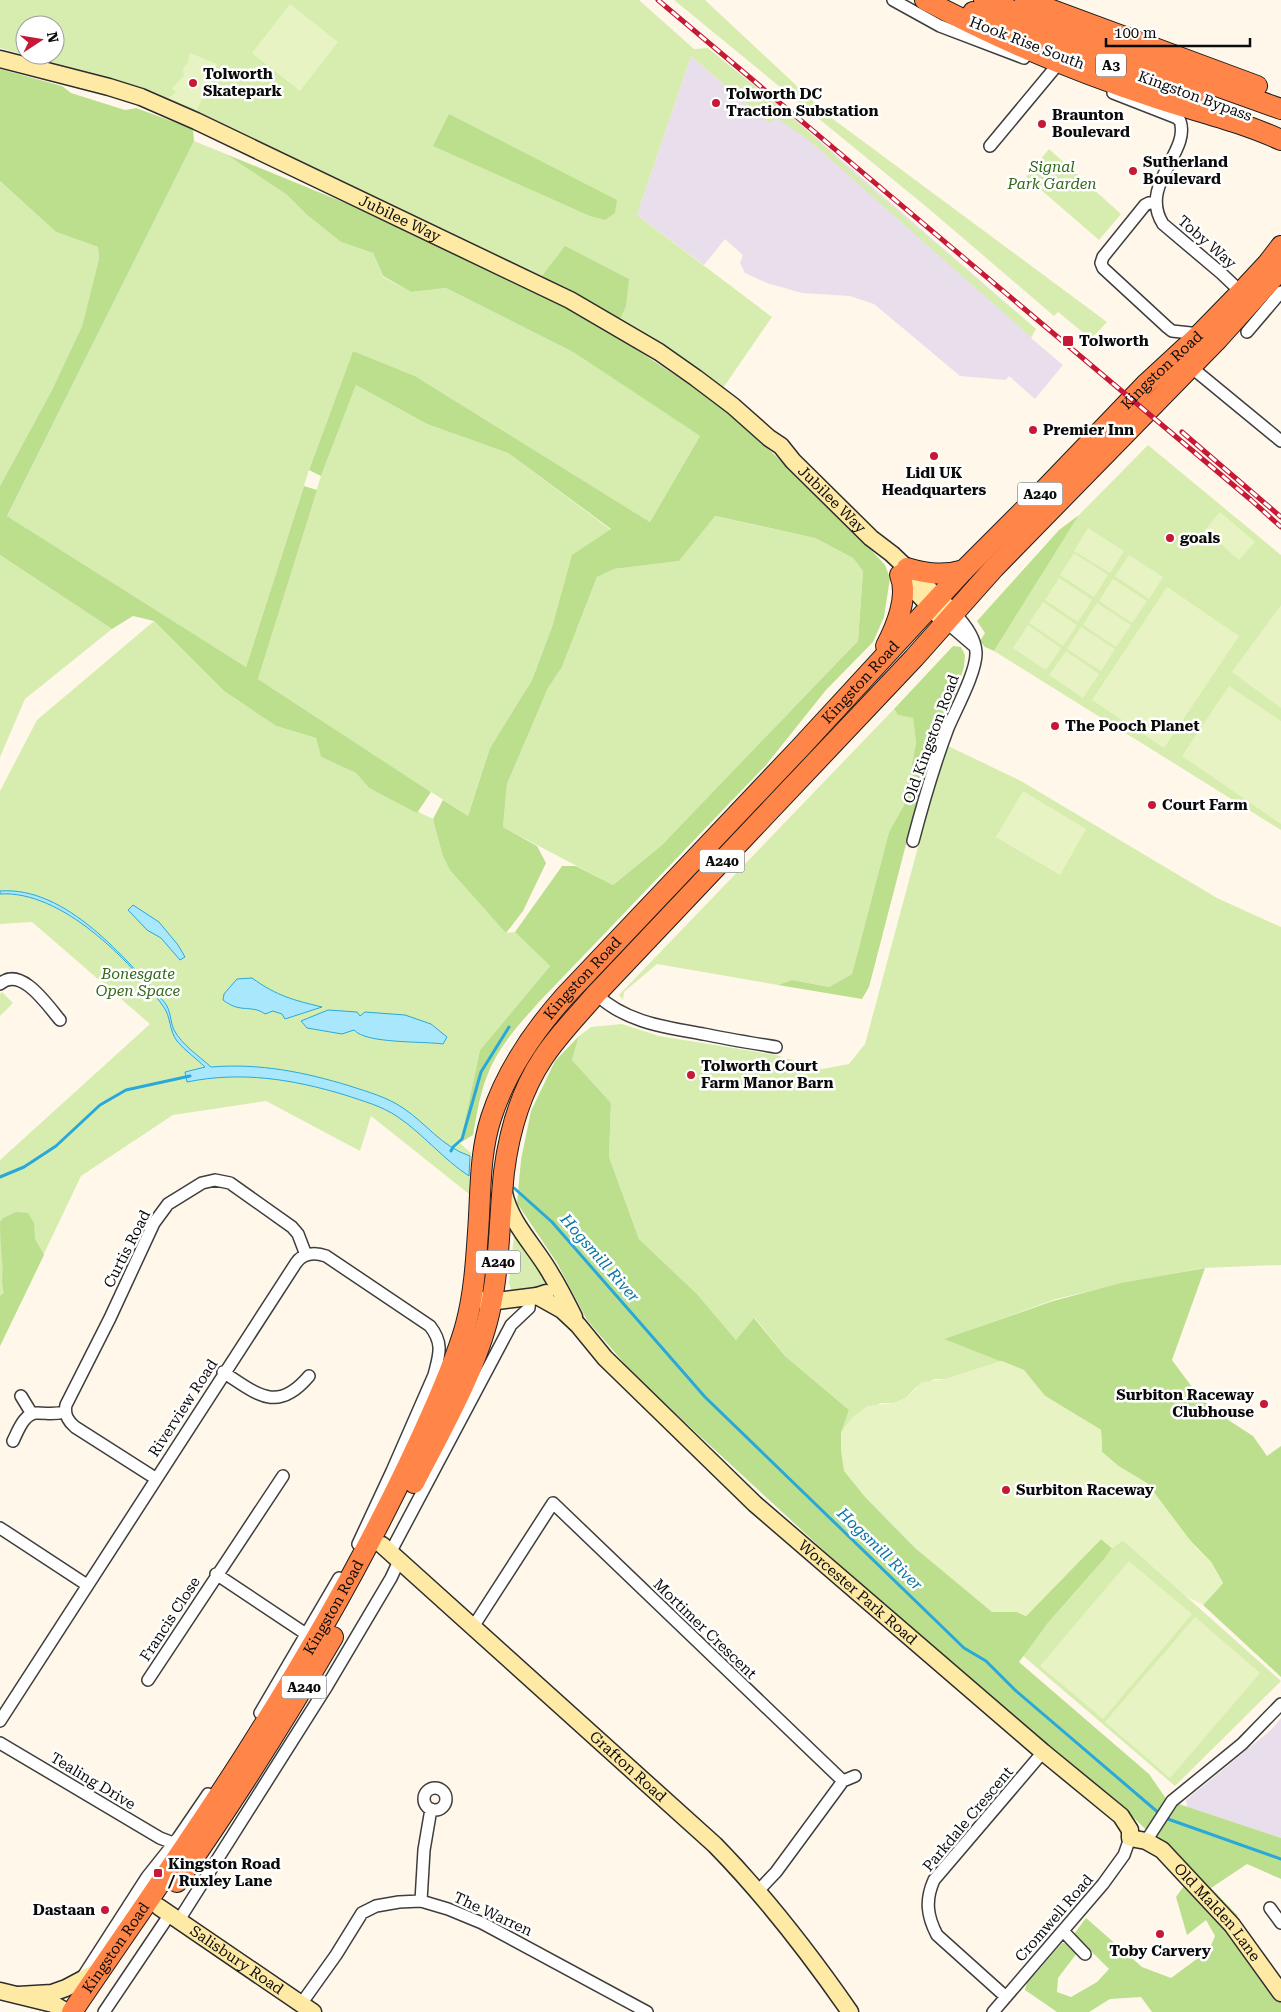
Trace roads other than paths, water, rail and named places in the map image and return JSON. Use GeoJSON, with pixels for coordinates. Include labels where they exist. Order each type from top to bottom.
{"type":"FeatureCollection","features":[{"type":"Feature","properties":{"kind":"highway"},"geometry":{"type":"LineString","coordinates":[[925,0],[1007,41],[1053,60],[1158,99],[1200,111],[1281,140]]}},
{"type":"Feature","properties":{"kind":"highway","name":"Kingston Bypass"},"geometry":{"type":"LineString","coordinates":[[942,0],[1170,88],[1281,126]]}},
{"type":"Feature","properties":{"kind":"highway","name":"Kingston Bypass"},"geometry":{"type":"LineString","coordinates":[[984,0],[1281,109]]}},
{"type":"Feature","properties":{"kind":"highway"},"geometry":{"type":"LineString","coordinates":[[1025,0],[1281,94]]}},
{"type":"Feature","properties":{"kind":"highway","name":"Kingston Road"},"geometry":{"type":"LineString","coordinates":[[503,1186],[512,1130],[530,1081],[542,1058],[559,1036],[942,609],[964,570],[1147,383],[1200,334],[1268,263],[1281,246]]}},
{"type":"Feature","properties":{"kind":"highway","name":"Kingston Road"},"geometry":{"type":"LineString","coordinates":[[72,2012],[242,1760],[320,1633],[395,1494],[449,1374],[466,1325],[473,1281],[483,1150],[491,1118],[504,1085],[523,1050],[545,1020],[800,748],[878,661],[994,568],[1192,367],[1281,269]]}},
{"type":"Feature","properties":{"kind":"highway"},"geometry":{"type":"LineString","coordinates":[[878,661],[897,619],[904,571],[943,574],[964,570]]}},
{"type":"Feature","properties":{"kind":"highway","name":"A240"},"geometry":{"type":"LineString","coordinates":[[501,1223],[503,1186]]}},
{"type":"Feature","properties":{"kind":"highway","name":"Kingston Road"},"geometry":{"type":"LineString","coordinates":[[88,2012],[170,1914],[229,1808],[293,1706],[339,1627],[391,1553],[482,1340],[492,1301],[501,1223]]}},
{"type":"Feature","properties":{"kind":"street","name":"Hook Rise South"},"geometry":{"type":"LineString","coordinates":[[893,0],[940,26],[1054,69],[1177,118],[1180,121]]}},
{"type":"Feature","properties":{"kind":"street","name":"Jubilee Way"},"geometry":{"type":"LineString","coordinates":[[0,59],[87,80],[141,98],[196,121],[570,300],[659,352],[733,406],[769,438],[777,450],[793,461],[942,609]]}},
{"type":"Feature","properties":{"kind":"street"},"geometry":{"type":"LineString","coordinates":[[990,146],[1054,69]]}},
{"type":"Feature","properties":{"kind":"street"},"geometry":{"type":"LineString","coordinates":[[1200,111],[1180,121],[1182,136],[1160,186],[1156,202],[1145,205],[1103,257],[1101,263],[1103,268],[1113,278],[1172,331],[1200,334]]}},
{"type":"Feature","properties":{"kind":"street","name":"Toby Way"},"geometry":{"type":"LineString","coordinates":[[1156,202],[1158,216],[1163,224],[1241,292]]}},
{"type":"Feature","properties":{"kind":"street"},"geometry":{"type":"LineString","coordinates":[[1247,332],[1281,292]]}},
{"type":"Feature","properties":{"kind":"street"},"geometry":{"type":"LineString","coordinates":[[1192,367],[1281,441]]}},
{"type":"Feature","properties":{"kind":"street","name":"Old Kingston Road"},"geometry":{"type":"LineString","coordinates":[[913,842],[926,792],[948,729],[974,665],[975,647],[942,609]]}},
{"type":"Feature","properties":{"kind":"street"},"geometry":{"type":"LineString","coordinates":[[0,984],[10,979],[26,983],[60,1020]]}},
{"type":"Feature","properties":{"kind":"street"},"geometry":{"type":"LineString","coordinates":[[596,994],[604,1002],[626,1015],[647,1024],[776,1047]]}},
{"type":"Feature","properties":{"kind":"street","name":"Curtis Road"},"geometry":{"type":"LineString","coordinates":[[65,1412],[66,1406],[154,1224],[168,1204],[202,1183],[216,1180],[230,1183],[292,1227],[298,1234],[306,1255]]}},
{"type":"Feature","properties":{"kind":"street"},"geometry":{"type":"LineString","coordinates":[[503,1186],[509,1208],[522,1232],[554,1279],[578,1325]]}},
{"type":"Feature","properties":{"kind":"street"},"geometry":{"type":"LineString","coordinates":[[522,1232],[501,1223],[494,1226],[489,1233],[473,1281],[482,1300],[492,1301],[533,1296],[550,1291],[554,1279]]}},
{"type":"Feature","properties":{"kind":"street","name":"Kingston Road"},"geometry":{"type":"LineString","coordinates":[[82,1980],[147,1877],[227,1767],[350,1559],[434,1375],[438,1359],[439,1342],[437,1335],[430,1326],[326,1256],[318,1253],[306,1255]]}},
{"type":"Feature","properties":{"kind":"street","name":"Riverview Road"},"geometry":{"type":"LineString","coordinates":[[0,1721],[224,1372],[299,1258],[306,1255]]}},
{"type":"Feature","properties":{"kind":"street"},"geometry":{"type":"LineString","coordinates":[[533,1296],[562,1310],[578,1325]]}},
{"type":"Feature","properties":{"kind":"street"},"geometry":{"type":"LineString","coordinates":[[391,1553],[511,1325],[529,1308],[533,1296]]}},
{"type":"Feature","properties":{"kind":"street","name":"Worcester Park Road"},"geometry":{"type":"LineString","coordinates":[[578,1325],[606,1358],[755,1504],[1043,1752],[1121,1816],[1138,1840]]}},
{"type":"Feature","properties":{"kind":"street"},"geometry":{"type":"LineString","coordinates":[[224,1372],[254,1392],[269,1398],[287,1395],[295,1391],[309,1376]]}},
{"type":"Feature","properties":{"kind":"street"},"geometry":{"type":"LineString","coordinates":[[21,1396],[32,1414]]}},
{"type":"Feature","properties":{"kind":"street"},"geometry":{"type":"LineString","coordinates":[[13,1441],[24,1420],[32,1414],[54,1415],[65,1412],[75,1427],[155,1478]]}},
{"type":"Feature","properties":{"kind":"street","name":"Francis Close"},"geometry":{"type":"LineString","coordinates":[[148,1680],[282,1476]]}},
{"type":"Feature","properties":{"kind":"street","name":"Mortimer Crescent"},"geometry":{"type":"LineString","coordinates":[[474,1627],[553,1497],[843,1781]]}},
{"type":"Feature","properties":{"kind":"street"},"geometry":{"type":"LineString","coordinates":[[0,1528],[87,1585]]}},
{"type":"Feature","properties":{"kind":"street","name":"Grafton Road"},"geometry":{"type":"LineString","coordinates":[[391,1553],[715,1845],[796,1937],[850,2012]]}},
{"type":"Feature","properties":{"kind":"street","name":"Francis Close"},"geometry":{"type":"LineString","coordinates":[[216,1574],[306,1634]]}},
{"type":"Feature","properties":{"kind":"street","name":"Cromwell Road"},"geometry":{"type":"LineString","coordinates":[[993,2012],[1063,1931],[1124,1855],[1154,1827],[1172,1801],[1242,1744],[1281,1704]]}},
{"type":"Feature","properties":{"kind":"street","name":"Tealing Drive"},"geometry":{"type":"LineString","coordinates":[[0,1743],[160,1838],[173,1843]]}},
{"type":"Feature","properties":{"kind":"street","name":"Parkdale Crescent"},"geometry":{"type":"LineString","coordinates":[[1006,1997],[937,1935],[930,1922],[927,1904],[934,1880],[1043,1752]]}},
{"type":"Feature","properties":{"kind":"street"},"geometry":{"type":"LineString","coordinates":[[758,1892],[776,1872],[843,1781],[855,1776]]}},
{"type":"Feature","properties":{"kind":"street"},"geometry":{"type":"LineString","coordinates":[[421,1901],[424,1850],[431,1809]]}},
{"type":"Feature","properties":{"kind":"street","name":"Old Malden Lane"},"geometry":{"type":"LineString","coordinates":[[1138,1840],[1162,1850],[1232,1925],[1281,1993]]}},
{"type":"Feature","properties":{"kind":"street","name":"The Warren"},"geometry":{"type":"LineString","coordinates":[[307,2008],[362,1913],[376,1906],[421,1901],[448,1909],[482,1923],[647,2012]]}},
{"type":"Feature","properties":{"kind":"street"},"geometry":{"type":"LineString","coordinates":[[1270,1908],[1281,1922]]}},
{"type":"Feature","properties":{"kind":"street"},"geometry":{"type":"LineString","coordinates":[[104,2012],[170,1914]]}},
{"type":"Feature","properties":{"kind":"street","name":"Salisbury Road"},"geometry":{"type":"LineString","coordinates":[[170,1914],[307,2008]]}},
{"type":"Feature","properties":{"kind":"street"},"geometry":{"type":"LineString","coordinates":[[1063,1931],[1085,1954]]}},
{"type":"Feature","properties":{"kind":"street"},"geometry":{"type":"LineString","coordinates":[[18,1995],[52,1993],[66,1988],[101,1969]]}},
{"type":"Feature","properties":{"kind":"street"},"geometry":{"type":"LineString","coordinates":[[0,1991],[53,2004],[67,2012]]}},
{"type":"Feature","properties":{"kind":"street"},"geometry":{"type":"LineString","coordinates":[[0,2002],[37,2012]]}},
{"type":"Feature","properties":{"kind":"water"},"geometry":{"type":"Polygon","coordinates":[[[0,891],[24,893],[48,900],[71,912],[92,928],[113,946],[165,1003],[177,1035],[211,1067],[247,1066],[299,1073],[350,1086],[384,1098],[411,1114],[451,1147],[470,1156],[469,1176],[398,1117],[386,1110],[345,1095],[325,1089],[266,1078],[227,1077],[187,1082],[185,1072],[205,1067],[177,1041],[166,1010],[149,988],[113,949],[92,931],[47,903],[23,896],[0,894],[0,891]]]}},
{"type":"Feature","properties":{"kind":"water"},"geometry":{"type":"Polygon","coordinates":[[[133,905],[159,922],[178,945],[185,957],[180,960],[161,938],[147,930],[128,910],[133,905]]]}},
{"type":"Feature","properties":{"kind":"water"},"geometry":{"type":"Polygon","coordinates":[[[252,978],[286,997],[322,1007],[285,1019],[282,1014],[273,1011],[265,1014],[260,1011],[235,1007],[223,1000],[224,994],[237,979],[252,978]]]}},
{"type":"Feature","properties":{"kind":"water"},"geometry":{"type":"Polygon","coordinates":[[[328,1010],[357,1012],[360,1016],[365,1012],[405,1015],[431,1024],[447,1037],[443,1044],[382,1040],[370,1038],[354,1030],[342,1034],[307,1028],[301,1021],[328,1010]]]}},
{"type":"Feature","properties":{"kind":"waterway"},"geometry":{"type":"LineString","coordinates":[[451,1151],[462,1139],[481,1072],[509,1027]]}},
{"type":"Feature","properties":{"kind":"waterway","name":"Hogsmill River"},"geometry":{"type":"LineString","coordinates":[[0,1177],[24,1167],[56,1146],[100,1105],[126,1090],[190,1076]]}},
{"type":"Feature","properties":{"kind":"waterway","name":"Hogsmill River"},"geometry":{"type":"LineString","coordinates":[[514,1188],[552,1222],[705,1397],[964,1648],[986,1661],[1015,1690],[1160,1814]]}},
{"type":"Feature","properties":{"kind":"waterway","name":"Hogsmill River"},"geometry":{"type":"LineString","coordinates":[[1165,1818],[1281,1859]]}},
{"type":"Feature","properties":{"kind":"railway"},"geometry":{"type":"LineString","coordinates":[[658,0],[1281,527]]}},
{"type":"Feature","properties":{"kind":"railway"},"geometry":{"type":"LineString","coordinates":[[1182,432],[1281,517]]}},
{"type":"Feature","properties":{"kind":"place","name":"Tolworth Skatepark"},"geometry":{"type":"Point","coordinates":[193,83]}},
{"type":"Feature","properties":{"kind":"place","name":"Tolworth DC Traction Substation"},"geometry":{"type":"Point","coordinates":[716,103]}},
{"type":"Feature","properties":{"kind":"place","name":"Braunton Boulevard"},"geometry":{"type":"Point","coordinates":[1042,124]}},
{"type":"Feature","properties":{"kind":"place","name":"Sutherland Boulevard"},"geometry":{"type":"Point","coordinates":[1133,171]}},
{"type":"Feature","properties":{"kind":"place","name":"Tolworth"},"geometry":{"type":"Point","coordinates":[1068,341]}},
{"type":"Feature","properties":{"kind":"place","name":"Premier Inn"},"geometry":{"type":"Point","coordinates":[1033,430]}},
{"type":"Feature","properties":{"kind":"place","name":"Lidl UK Headquarters"},"geometry":{"type":"Point","coordinates":[934,456]}},
{"type":"Feature","properties":{"kind":"place","name":"goals"},"geometry":{"type":"Point","coordinates":[1170,538]}},
{"type":"Feature","properties":{"kind":"place","name":"The Pooch Planet"},"geometry":{"type":"Point","coordinates":[1055,726]}},
{"type":"Feature","properties":{"kind":"place","name":"Court Farm"},"geometry":{"type":"Point","coordinates":[1152,805]}},
{"type":"Feature","properties":{"kind":"place","name":"Tolworth Court Farm Manor Barn"},"geometry":{"type":"Point","coordinates":[691,1075]}},
{"type":"Feature","properties":{"kind":"place","name":"Surbiton Raceway Clubhouse"},"geometry":{"type":"Point","coordinates":[1264,1404]}},
{"type":"Feature","properties":{"kind":"place","name":"Surbiton Raceway"},"geometry":{"type":"Point","coordinates":[1006,1490]}},
{"type":"Feature","properties":{"kind":"place","name":"Kingston Road / Ruxley Lane"},"geometry":{"type":"Point","coordinates":[158,1873]}},
{"type":"Feature","properties":{"kind":"place","name":"Dastaan"},"geometry":{"type":"Point","coordinates":[105,1910]}},
{"type":"Feature","properties":{"kind":"place","name":"Toby Carvery"},"geometry":{"type":"Point","coordinates":[1160,1934]}},
{"type":"Feature","properties":{"kind":"park label","name":"Signal Park Garden"},"geometry":{"type":"Point","coordinates":[1052,176]}},
{"type":"Feature","properties":{"kind":"park label","name":"Bonesgate Open Space"},"geometry":{"type":"Point","coordinates":[138,982]}}]}
